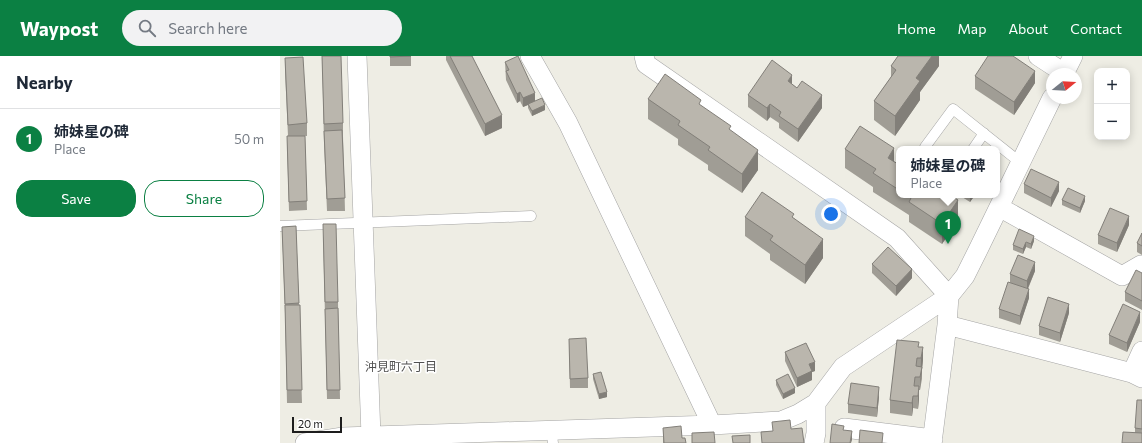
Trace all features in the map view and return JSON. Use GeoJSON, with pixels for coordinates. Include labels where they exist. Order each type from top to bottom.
{"type":"FeatureCollection","features":[{"type":"Feature","properties":{"kind":"street"},"geometry":{"type":"LineString","coordinates":[[357,56],[371,436]]}},
{"type":"Feature","properties":{"kind":"street"},"geometry":{"type":"LineString","coordinates":[[530,56],[568,123],[712,425]]}},
{"type":"Feature","properties":{"kind":"street"},"geometry":{"type":"LineString","coordinates":[[644,56],[646,64],[897,238],[949,296],[933,441],[844,428]]}},
{"type":"Feature","properties":{"kind":"street"},"geometry":{"type":"LineString","coordinates":[[1038,56],[1055,68]]}},
{"type":"Feature","properties":{"kind":"street"},"geometry":{"type":"LineString","coordinates":[[1067,68],[1073,56]]}},
{"type":"Feature","properties":{"kind":"street"},"geometry":{"type":"LineString","coordinates":[[305,443],[343,437],[371,436],[552,437],[781,421],[798,414],[816,403],[843,367],[949,296],[965,276],[1049,104]]}},
{"type":"Feature","properties":{"kind":"street"},"geometry":{"type":"LineString","coordinates":[[999,207],[1122,276],[1142,265]]}},
{"type":"Feature","properties":{"kind":"street"},"geometry":{"type":"LineString","coordinates":[[947,325],[1137,375],[1142,351]]}},
{"type":"Feature","properties":{"kind":"street"},"geometry":{"type":"LineString","coordinates":[[814,443],[816,433],[816,403]]}},
{"type":"Feature","properties":{"kind":"lane"},"geometry":{"type":"LineString","coordinates":[[926,146],[953,109],[999,146]]}},
{"type":"Feature","properties":{"kind":"lane"},"geometry":{"type":"LineString","coordinates":[[975,146],[984,134]]}},
{"type":"Feature","properties":{"kind":"lane"},"geometry":{"type":"LineString","coordinates":[[1000,147],[1021,163]]}},
{"type":"Feature","properties":{"kind":"lane"},"geometry":{"type":"LineString","coordinates":[[280,226],[531,216]]}},
{"type":"Feature","properties":{"kind":"building"},"geometry":{"type":"Polygon","coordinates":[[[322,56],[341,56],[343,123],[324,124],[322,56]]]}},
{"type":"Feature","properties":{"kind":"building"},"geometry":{"type":"Polygon","coordinates":[[[390,56],[411,56],[390,57],[390,56]]]}},
{"type":"Feature","properties":{"kind":"building"},"geometry":{"type":"Polygon","coordinates":[[[450,56],[472,56],[502,115],[485,124],[450,56]]]}},
{"type":"Feature","properties":{"kind":"building"},"geometry":{"type":"Polygon","coordinates":[[[518,56],[535,93],[523,98],[520,92],[517,94],[506,71],[509,70],[505,62],[518,56]]]}},
{"type":"Feature","properties":{"kind":"building"},"geometry":{"type":"Polygon","coordinates":[[[898,56],[932,56],[916,78],[920,81],[895,116],[874,101],[896,70],[891,66],[898,56]]]}},
{"type":"Feature","properties":{"kind":"building"},"geometry":{"type":"Polygon","coordinates":[[[988,56],[1013,56],[1035,71],[1014,102],[975,76],[988,56]]]}},
{"type":"Feature","properties":{"kind":"building"},"geometry":{"type":"Polygon","coordinates":[[[303,57],[307,123],[288,125],[285,58],[303,57]]]}},
{"type":"Feature","properties":{"kind":"building"},"geometry":{"type":"Polygon","coordinates":[[[772,60],[792,75],[788,81],[797,88],[802,81],[822,95],[798,129],[779,116],[781,112],[770,104],[767,108],[748,95],[772,60]]]}},
{"type":"Feature","properties":{"kind":"building"},"geometry":{"type":"Polygon","coordinates":[[[665,74],[701,100],[699,104],[731,126],[729,129],[758,150],[742,174],[708,150],[710,147],[678,125],[680,121],[648,99],[665,74]]]}},
{"type":"Feature","properties":{"kind":"building"},"geometry":{"type":"Polygon","coordinates":[[[542,98],[545,105],[532,111],[528,104],[542,98]]]}},
{"type":"Feature","properties":{"kind":"building"},"geometry":{"type":"Polygon","coordinates":[[[860,126],[894,148],[888,158],[896,163],[896,188],[873,173],[876,169],[845,149],[860,126]]]}},
{"type":"Feature","properties":{"kind":"building"},"geometry":{"type":"Polygon","coordinates":[[[342,130],[345,198],[327,199],[324,131],[342,130]]]}},
{"type":"Feature","properties":{"kind":"building"},"geometry":{"type":"Polygon","coordinates":[[[287,136],[305,136],[307,201],[289,202],[287,136]]]}},
{"type":"Feature","properties":{"kind":"building"},"geometry":{"type":"Polygon","coordinates":[[[1031,169],[1059,182],[1051,198],[1024,184],[1031,169]]]}},
{"type":"Feature","properties":{"kind":"building"},"geometry":{"type":"Polygon","coordinates":[[[1068,188],[1085,196],[1080,208],[1062,200],[1068,188]]]}},
{"type":"Feature","properties":{"kind":"building"},"geometry":{"type":"Polygon","coordinates":[[[762,192],[794,214],[792,217],[823,239],[805,265],[770,240],[773,236],[745,217],[762,192]]]}},
{"type":"Feature","properties":{"kind":"building"},"geometry":{"type":"Polygon","coordinates":[[[911,198],[955,198],[958,200],[942,224],[909,202],[911,198]]]}},
{"type":"Feature","properties":{"kind":"building"},"geometry":{"type":"Polygon","coordinates":[[[1110,208],[1129,216],[1117,243],[1098,235],[1110,208]]]}},
{"type":"Feature","properties":{"kind":"building"},"geometry":{"type":"Polygon","coordinates":[[[323,224],[336,224],[338,302],[325,302],[323,224]]]}},
{"type":"Feature","properties":{"kind":"building"},"geometry":{"type":"Polygon","coordinates":[[[296,226],[299,303],[285,304],[282,227],[296,226]]]}},
{"type":"Feature","properties":{"kind":"building"},"geometry":{"type":"Polygon","coordinates":[[[1019,229],[1034,236],[1031,244],[1026,242],[1023,249],[1013,245],[1019,229]]]}},
{"type":"Feature","properties":{"kind":"building"},"geometry":{"type":"Polygon","coordinates":[[[1142,233],[1142,246],[1137,243],[1142,233]]]}},
{"type":"Feature","properties":{"kind":"building"},"geometry":{"type":"Polygon","coordinates":[[[888,247],[912,269],[896,286],[872,264],[888,247]]]}},
{"type":"Feature","properties":{"kind":"building"},"geometry":{"type":"Polygon","coordinates":[[[1018,255],[1035,262],[1027,281],[1010,274],[1018,255]]]}},
{"type":"Feature","properties":{"kind":"building"},"geometry":{"type":"Polygon","coordinates":[[[1136,270],[1142,273],[1142,301],[1125,292],[1136,270]]]}},
{"type":"Feature","properties":{"kind":"building"},"geometry":{"type":"Polygon","coordinates":[[[1008,282],[1029,289],[1020,316],[999,309],[1008,282]]]}},
{"type":"Feature","properties":{"kind":"building"},"geometry":{"type":"Polygon","coordinates":[[[1048,297],[1069,304],[1060,333],[1039,326],[1048,297]]]}},
{"type":"Feature","properties":{"kind":"building"},"geometry":{"type":"Polygon","coordinates":[[[1123,304],[1140,312],[1127,343],[1109,335],[1123,304]]]}},
{"type":"Feature","properties":{"kind":"building"},"geometry":{"type":"Polygon","coordinates":[[[285,305],[300,305],[302,390],[287,390],[285,305]]]}},
{"type":"Feature","properties":{"kind":"building"},"geometry":{"type":"Polygon","coordinates":[[[338,308],[340,390],[327,390],[325,309],[338,308]]]}},
{"type":"Feature","properties":{"kind":"building"},"geometry":{"type":"Polygon","coordinates":[[[586,338],[588,378],[570,379],[569,339],[586,338]]]}},
{"type":"Feature","properties":{"kind":"building"},"geometry":{"type":"Polygon","coordinates":[[[897,340],[919,342],[918,347],[923,347],[921,358],[917,358],[916,366],[922,367],[920,377],[915,377],[914,386],[919,386],[918,396],[913,396],[912,403],[890,400],[897,340]]]}},
{"type":"Feature","properties":{"kind":"building"},"geometry":{"type":"Polygon","coordinates":[[[806,343],[815,362],[809,364],[812,371],[797,378],[785,352],[806,343]]]}},
{"type":"Feature","properties":{"kind":"building"},"geometry":{"type":"Polygon","coordinates":[[[601,372],[607,392],[599,394],[593,374],[601,372]]]}},
{"type":"Feature","properties":{"kind":"building"},"geometry":{"type":"Polygon","coordinates":[[[788,374],[795,388],[783,394],[776,380],[788,374]]]}},
{"type":"Feature","properties":{"kind":"building"},"geometry":{"type":"Polygon","coordinates":[[[851,383],[879,387],[877,408],[848,404],[851,383]]]}},
{"type":"Feature","properties":{"kind":"building"},"geometry":{"type":"Polygon","coordinates":[[[1137,400],[1142,400],[1142,429],[1135,428],[1137,400]]]}},
{"type":"Feature","properties":{"kind":"building"},"geometry":{"type":"Polygon","coordinates":[[[790,420],[791,429],[802,428],[804,443],[762,443],[761,432],[773,431],[772,422],[790,420]]]}},
{"type":"Feature","properties":{"kind":"building"},"geometry":{"type":"Polygon","coordinates":[[[832,424],[844,426],[843,430],[852,431],[850,443],[830,443],[832,424]]]}},
{"type":"Feature","properties":{"kind":"building"},"geometry":{"type":"Polygon","coordinates":[[[681,426],[682,438],[685,438],[686,443],[664,443],[663,428],[681,426]]]}},
{"type":"Feature","properties":{"kind":"building"},"geometry":{"type":"Polygon","coordinates":[[[860,430],[883,433],[882,443],[859,443],[860,430]]]}},
{"type":"Feature","properties":{"kind":"building"},"geometry":{"type":"Polygon","coordinates":[[[714,432],[715,443],[692,443],[692,433],[714,432]]]}},
{"type":"Feature","properties":{"kind":"building"},"geometry":{"type":"Polygon","coordinates":[[[1123,432],[1142,433],[1142,443],[1122,443],[1123,432]]]}},
{"type":"Feature","properties":{"kind":"building"},"geometry":{"type":"Polygon","coordinates":[[[750,435],[750,443],[733,443],[732,436],[750,435]]]}},
{"type":"Feature","properties":{"kind":"place","name":"姉妹星の碑"},"geometry":{"type":"Point","coordinates":[948,244]}},
{"type":"Feature","properties":{"kind":"district","name":"沖見町六丁目"},"geometry":{"type":"Point","coordinates":[401,367]}}]}
